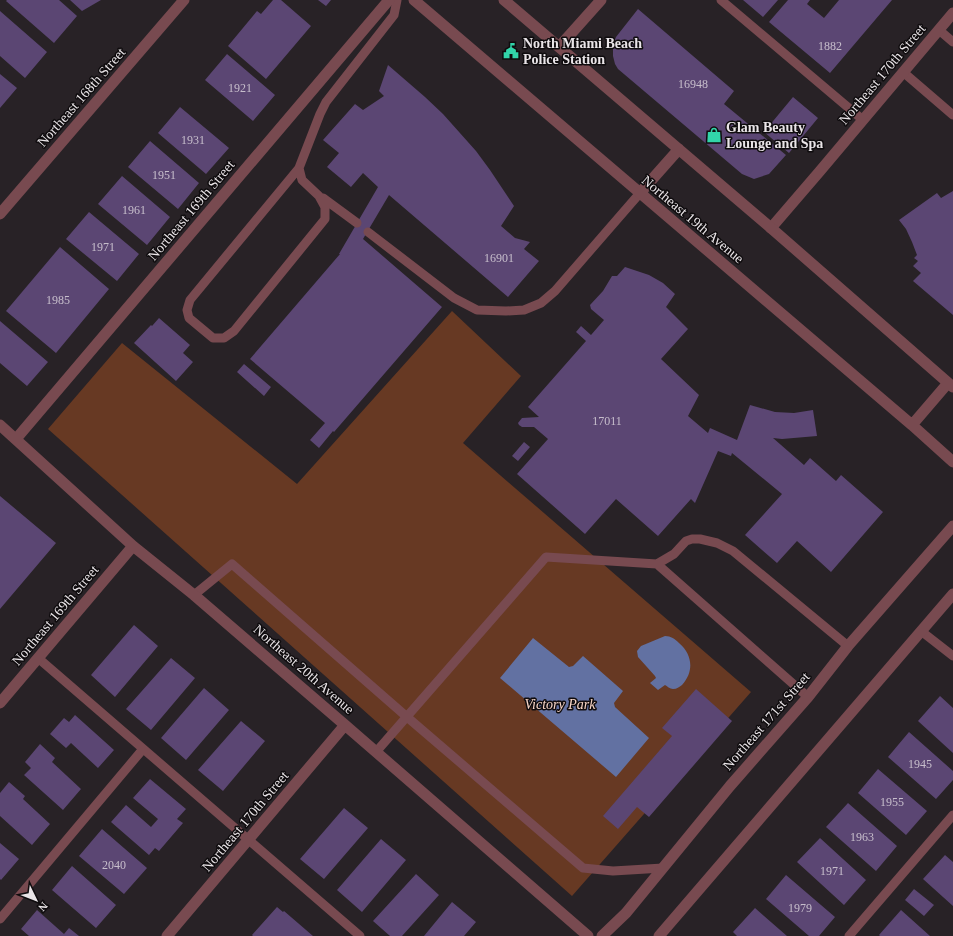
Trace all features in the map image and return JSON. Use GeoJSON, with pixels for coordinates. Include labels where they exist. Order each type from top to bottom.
{"type":"FeatureCollection","features":[{"type":"Feature","properties":{"kind":"street","name":"Northeast 168th Street"},"geometry":{"type":"LineString","coordinates":[[0,214],[184,0]]}},
{"type":"Feature","properties":{"kind":"street","name":"Northeast 169th Street"},"geometry":{"type":"LineString","coordinates":[[16,439],[389,0]]}},
{"type":"Feature","properties":{"kind":"street","name":"Northeast 19th Avenue"},"geometry":{"type":"LineString","coordinates":[[414,0],[912,425],[953,462]]}},
{"type":"Feature","properties":{"kind":"street"},"geometry":{"type":"LineString","coordinates":[[504,0],[771,228],[951,385],[912,425]]}},
{"type":"Feature","properties":{"kind":"street"},"geometry":{"type":"LineString","coordinates":[[559,47],[601,0]]}},
{"type":"Feature","properties":{"kind":"street","name":"Northeast 170th Street"},"geometry":{"type":"LineString","coordinates":[[771,228],[953,13]]}},
{"type":"Feature","properties":{"kind":"street"},"geometry":{"type":"LineString","coordinates":[[640,193],[679,149]]}},
{"type":"Feature","properties":{"kind":"street","name":"Northeast 20th Avenue"},"geometry":{"type":"LineString","coordinates":[[0,425],[133,546],[194,595],[588,936]]}},
{"type":"Feature","properties":{"kind":"street","name":"Northeast 171st Street"},"geometry":{"type":"LineString","coordinates":[[602,936],[626,913],[730,786],[808,697],[848,646],[953,526]]}},
{"type":"Feature","properties":{"kind":"street","name":"Northeast 169th Street"},"geometry":{"type":"LineString","coordinates":[[0,703],[133,546]]}},
{"type":"Feature","properties":{"kind":"street"},"geometry":{"type":"LineString","coordinates":[[659,936],[953,594]]}},
{"type":"Feature","properties":{"kind":"street","name":"Northeast 170th Street"},"geometry":{"type":"LineString","coordinates":[[167,936],[345,725]]}},
{"type":"Feature","properties":{"kind":"lane"},"geometry":{"type":"LineString","coordinates":[[319,196],[326,207],[325,219],[234,331],[224,338],[213,338],[189,318],[187,310],[190,300],[299,168],[326,102],[394,15],[397,0]]}},
{"type":"Feature","properties":{"kind":"lane"},"geometry":{"type":"LineString","coordinates":[[721,0],[863,120]]}},
{"type":"Feature","properties":{"kind":"lane"},"geometry":{"type":"LineString","coordinates":[[939,30],[953,42]]}},
{"type":"Feature","properties":{"kind":"lane"},"geometry":{"type":"LineString","coordinates":[[903,72],[953,115]]}},
{"type":"Feature","properties":{"kind":"lane"},"geometry":{"type":"LineString","coordinates":[[299,168],[302,180],[319,196],[357,223]]}},
{"type":"Feature","properties":{"kind":"lane"},"geometry":{"type":"LineString","coordinates":[[368,232],[454,298],[477,310],[524,310],[541,304],[555,291],[640,193]]}},
{"type":"Feature","properties":{"kind":"lane"},"geometry":{"type":"LineString","coordinates":[[376,752],[546,557],[657,564],[674,554],[686,541],[700,539],[717,543],[733,551],[848,646]]}},
{"type":"Feature","properties":{"kind":"lane"},"geometry":{"type":"LineString","coordinates":[[194,595],[232,564],[583,868],[613,872],[663,868]]}},
{"type":"Feature","properties":{"kind":"lane"},"geometry":{"type":"LineString","coordinates":[[657,564],[808,697]]}},
{"type":"Feature","properties":{"kind":"lane"},"geometry":{"type":"LineString","coordinates":[[921,631],[953,656]]}},
{"type":"Feature","properties":{"kind":"lane"},"geometry":{"type":"LineString","coordinates":[[38,658],[360,936]]}},
{"type":"Feature","properties":{"kind":"lane"},"geometry":{"type":"LineString","coordinates":[[0,919],[143,749]]}},
{"type":"Feature","properties":{"kind":"lane"},"geometry":{"type":"LineString","coordinates":[[849,936],[953,815]]}},
{"type":"Feature","properties":{"kind":"green space","name":"Victory Park"},"geometry":{"type":"Polygon","coordinates":[[[452,311],[521,376],[463,443],[751,692],[572,896],[48,429],[122,343],[297,484],[452,311]]]}},
{"type":"Feature","properties":{"kind":"water"},"geometry":{"type":"Polygon","coordinates":[[[665,636],[674,639],[684,648],[689,658],[690,669],[686,680],[676,689],[672,689],[665,685],[658,690],[650,683],[656,678],[655,676],[638,657],[637,651],[641,646],[665,636]]]}},
{"type":"Feature","properties":{"kind":"water"},"geometry":{"type":"Polygon","coordinates":[[[533,638],[569,667],[573,666],[583,656],[623,691],[614,703],[615,707],[649,738],[616,777],[500,678],[533,638]]]}},
{"type":"Feature","properties":{"kind":"building"},"geometry":{"type":"Polygon","coordinates":[[[59,0],[77,16],[54,43],[6,1],[59,0]]]}},
{"type":"Feature","properties":{"kind":"building"},"geometry":{"type":"Polygon","coordinates":[[[70,0],[101,0],[82,11],[70,0]]]}},
{"type":"Feature","properties":{"kind":"building"},"geometry":{"type":"Polygon","coordinates":[[[273,0],[281,0],[311,26],[266,79],[228,46],[257,11],[261,14],[273,0]]]}},
{"type":"Feature","properties":{"kind":"building"},"geometry":{"type":"Polygon","coordinates":[[[318,0],[331,0],[326,6],[318,0]]]}},
{"type":"Feature","properties":{"kind":"building"},"geometry":{"type":"Polygon","coordinates":[[[743,0],[778,0],[763,17],[743,0]]]}},
{"type":"Feature","properties":{"kind":"building"},"geometry":{"type":"Polygon","coordinates":[[[788,0],[810,0],[807,4],[824,18],[839,0],[892,0],[830,73],[769,22],[788,0]]]}},
{"type":"Feature","properties":{"kind":"building"},"geometry":{"type":"Polygon","coordinates":[[[638,9],[734,91],[724,104],[786,155],[769,174],[754,179],[742,174],[618,69],[613,56],[613,45],[616,37],[638,9]]]}},
{"type":"Feature","properties":{"kind":"building"},"geometry":{"type":"Polygon","coordinates":[[[0,11],[47,52],[25,78],[0,56],[0,11]]]}},
{"type":"Feature","properties":{"kind":"building"},"geometry":{"type":"Polygon","coordinates":[[[227,54],[275,95],[253,121],[205,80],[227,54]]]}},
{"type":"Feature","properties":{"kind":"building"},"geometry":{"type":"Polygon","coordinates":[[[388,65],[443,114],[476,151],[514,206],[501,226],[515,238],[530,242],[524,249],[539,261],[508,297],[389,195],[363,239],[442,307],[319,448],[310,440],[325,423],[250,359],[340,254],[378,187],[363,173],[351,187],[327,167],[339,153],[323,140],[355,104],[363,110],[384,96],[379,91],[388,65]]]}},
{"type":"Feature","properties":{"kind":"building"},"geometry":{"type":"Polygon","coordinates":[[[0,74],[17,88],[0,108],[0,74]]]}},
{"type":"Feature","properties":{"kind":"building"},"geometry":{"type":"Polygon","coordinates":[[[793,97],[818,118],[789,153],[764,132],[793,97]]]}},
{"type":"Feature","properties":{"kind":"building"},"geometry":{"type":"Polygon","coordinates":[[[180,107],[229,148],[206,174],[158,133],[180,107]]]}},
{"type":"Feature","properties":{"kind":"building"},"geometry":{"type":"Polygon","coordinates":[[[150,141],[199,183],[178,209],[128,167],[150,141]]]}},
{"type":"Feature","properties":{"kind":"building"},"geometry":{"type":"Polygon","coordinates":[[[122,176],[170,217],[147,245],[98,204],[122,176]]]}},
{"type":"Feature","properties":{"kind":"building"},"geometry":{"type":"Polygon","coordinates":[[[953,191],[953,315],[913,281],[921,273],[913,266],[918,261],[914,258],[917,255],[906,229],[899,220],[937,193],[941,198],[953,191]]]}},
{"type":"Feature","properties":{"kind":"building"},"geometry":{"type":"Polygon","coordinates":[[[89,212],[139,254],[117,281],[66,239],[89,212]]]}},
{"type":"Feature","properties":{"kind":"building"},"geometry":{"type":"Polygon","coordinates":[[[60,247],[109,289],[56,353],[6,311],[60,247]]]}},
{"type":"Feature","properties":{"kind":"building"},"geometry":{"type":"Polygon","coordinates":[[[625,267],[649,275],[663,283],[675,294],[666,307],[688,329],[661,359],[699,395],[688,416],[708,433],[710,428],[737,440],[750,405],[775,412],[794,413],[813,410],[817,436],[782,439],[773,438],[804,465],[810,458],[836,481],[841,475],[883,512],[831,572],[797,541],[777,563],[745,535],[782,494],[732,453],[731,456],[718,451],[695,503],[691,499],[658,536],[616,499],[585,534],[517,474],[548,439],[534,427],[522,427],[518,423],[522,418],[539,417],[528,407],[586,341],[576,332],[581,326],[591,335],[604,320],[591,309],[590,305],[603,291],[612,276],[617,276],[625,267]]]}},
{"type":"Feature","properties":{"kind":"building"},"geometry":{"type":"Polygon","coordinates":[[[159,318],[190,345],[183,353],[193,362],[176,381],[134,343],[159,318]]]}},
{"type":"Feature","properties":{"kind":"building"},"geometry":{"type":"Polygon","coordinates":[[[0,321],[48,362],[27,386],[0,363],[0,321]]]}},
{"type":"Feature","properties":{"kind":"building"},"geometry":{"type":"Polygon","coordinates":[[[244,364],[271,387],[264,396],[237,372],[244,364]]]}},
{"type":"Feature","properties":{"kind":"building"},"geometry":{"type":"Polygon","coordinates":[[[524,442],[530,447],[518,461],[512,456],[524,442]]]}},
{"type":"Feature","properties":{"kind":"building"},"geometry":{"type":"Polygon","coordinates":[[[0,496],[56,543],[0,609],[0,496]]]}},
{"type":"Feature","properties":{"kind":"building"},"geometry":{"type":"Polygon","coordinates":[[[134,625],[158,646],[115,697],[91,675],[134,625]]]}},
{"type":"Feature","properties":{"kind":"building"},"geometry":{"type":"Polygon","coordinates":[[[171,658],[195,678],[151,730],[126,709],[171,658]]]}},
{"type":"Feature","properties":{"kind":"building"},"geometry":{"type":"Polygon","coordinates":[[[204,688],[229,710],[186,760],[161,738],[204,688]]]}},
{"type":"Feature","properties":{"kind":"building"},"geometry":{"type":"Polygon","coordinates":[[[696,689],[732,721],[649,817],[637,807],[618,829],[603,816],[672,736],[662,728],[696,689]]]}},
{"type":"Feature","properties":{"kind":"building"},"geometry":{"type":"Polygon","coordinates":[[[940,696],[953,708],[953,753],[918,721],[940,696]]]}},
{"type":"Feature","properties":{"kind":"building"},"geometry":{"type":"Polygon","coordinates":[[[75,715],[114,750],[98,768],[71,743],[66,748],[50,734],[64,718],[69,722],[75,715]]]}},
{"type":"Feature","properties":{"kind":"building"},"geometry":{"type":"Polygon","coordinates":[[[241,721],[265,741],[223,791],[198,770],[241,721]]]}},
{"type":"Feature","properties":{"kind":"building"},"geometry":{"type":"Polygon","coordinates":[[[909,732],[953,771],[953,780],[936,799],[888,757],[909,732]]]}},
{"type":"Feature","properties":{"kind":"building"},"geometry":{"type":"Polygon","coordinates":[[[40,744],[55,758],[52,762],[81,789],[63,810],[24,775],[31,768],[25,762],[40,744]]]}},
{"type":"Feature","properties":{"kind":"building"},"geometry":{"type":"Polygon","coordinates":[[[878,769],[927,811],[906,835],[858,793],[878,769]]]}},
{"type":"Feature","properties":{"kind":"building"},"geometry":{"type":"Polygon","coordinates":[[[150,779],[186,809],[177,819],[183,823],[159,851],[155,848],[149,855],[111,822],[126,805],[151,827],[158,819],[133,798],[150,779]]]}},
{"type":"Feature","properties":{"kind":"building"},"geometry":{"type":"Polygon","coordinates":[[[9,782],[25,796],[23,799],[50,824],[32,845],[0,816],[0,793],[9,782]]]}},
{"type":"Feature","properties":{"kind":"building"},"geometry":{"type":"Polygon","coordinates":[[[848,803],[897,846],[876,871],[826,827],[848,803]]]}},
{"type":"Feature","properties":{"kind":"building"},"geometry":{"type":"Polygon","coordinates":[[[344,808],[368,828],[324,879],[300,859],[344,808]]]}},
{"type":"Feature","properties":{"kind":"building"},"geometry":{"type":"Polygon","coordinates":[[[102,829],[147,868],[124,894],[79,856],[102,829]]]}},
{"type":"Feature","properties":{"kind":"building"},"geometry":{"type":"Polygon","coordinates":[[[820,838],[866,880],[844,905],[797,862],[820,838]]]}},
{"type":"Feature","properties":{"kind":"building"},"geometry":{"type":"Polygon","coordinates":[[[381,839],[406,860],[362,912],[337,890],[381,839]]]}},
{"type":"Feature","properties":{"kind":"building"},"geometry":{"type":"Polygon","coordinates":[[[0,843],[19,859],[1,880],[0,879],[0,843]]]}},
{"type":"Feature","properties":{"kind":"building"},"geometry":{"type":"Polygon","coordinates":[[[945,855],[953,862],[953,906],[923,879],[945,855]]]}},
{"type":"Feature","properties":{"kind":"building"},"geometry":{"type":"Polygon","coordinates":[[[72,866],[116,905],[96,928],[52,890],[72,866]]]}},
{"type":"Feature","properties":{"kind":"building"},"geometry":{"type":"Polygon","coordinates":[[[416,874],[439,895],[402,936],[390,936],[373,921],[416,874]]]}},
{"type":"Feature","properties":{"kind":"building"},"geometry":{"type":"Polygon","coordinates":[[[786,875],[835,917],[819,936],[809,936],[766,899],[786,875]]]}},
{"type":"Feature","properties":{"kind":"building"},"geometry":{"type":"Polygon","coordinates":[[[914,889],[934,905],[924,916],[905,900],[914,889]]]}},
{"type":"Feature","properties":{"kind":"building"},"geometry":{"type":"Polygon","coordinates":[[[452,902],[476,922],[464,936],[424,936],[452,902]]]}},
{"type":"Feature","properties":{"kind":"building"},"geometry":{"type":"Polygon","coordinates":[[[277,907],[283,912],[284,911],[313,936],[253,936],[252,935],[277,907]]]}},
{"type":"Feature","properties":{"kind":"building"},"geometry":{"type":"Polygon","coordinates":[[[755,908],[787,936],[737,936],[733,932],[755,908]]]}},
{"type":"Feature","properties":{"kind":"building"},"geometry":{"type":"Polygon","coordinates":[[[37,910],[64,934],[69,928],[79,936],[29,936],[21,929],[37,910]]]}},
{"type":"Feature","properties":{"kind":"building"},"geometry":{"type":"Polygon","coordinates":[[[901,910],[930,936],[880,936],[879,935],[901,910]]]}},
{"type":"Feature","properties":{"kind":"place","name":"North Miami Beach Police Station"},"geometry":{"type":"Point","coordinates":[511,51]}},
{"type":"Feature","properties":{"kind":"place","name":"Glam Beauty Lounge and Spa"},"geometry":{"type":"Point","coordinates":[714,135]}}]}
